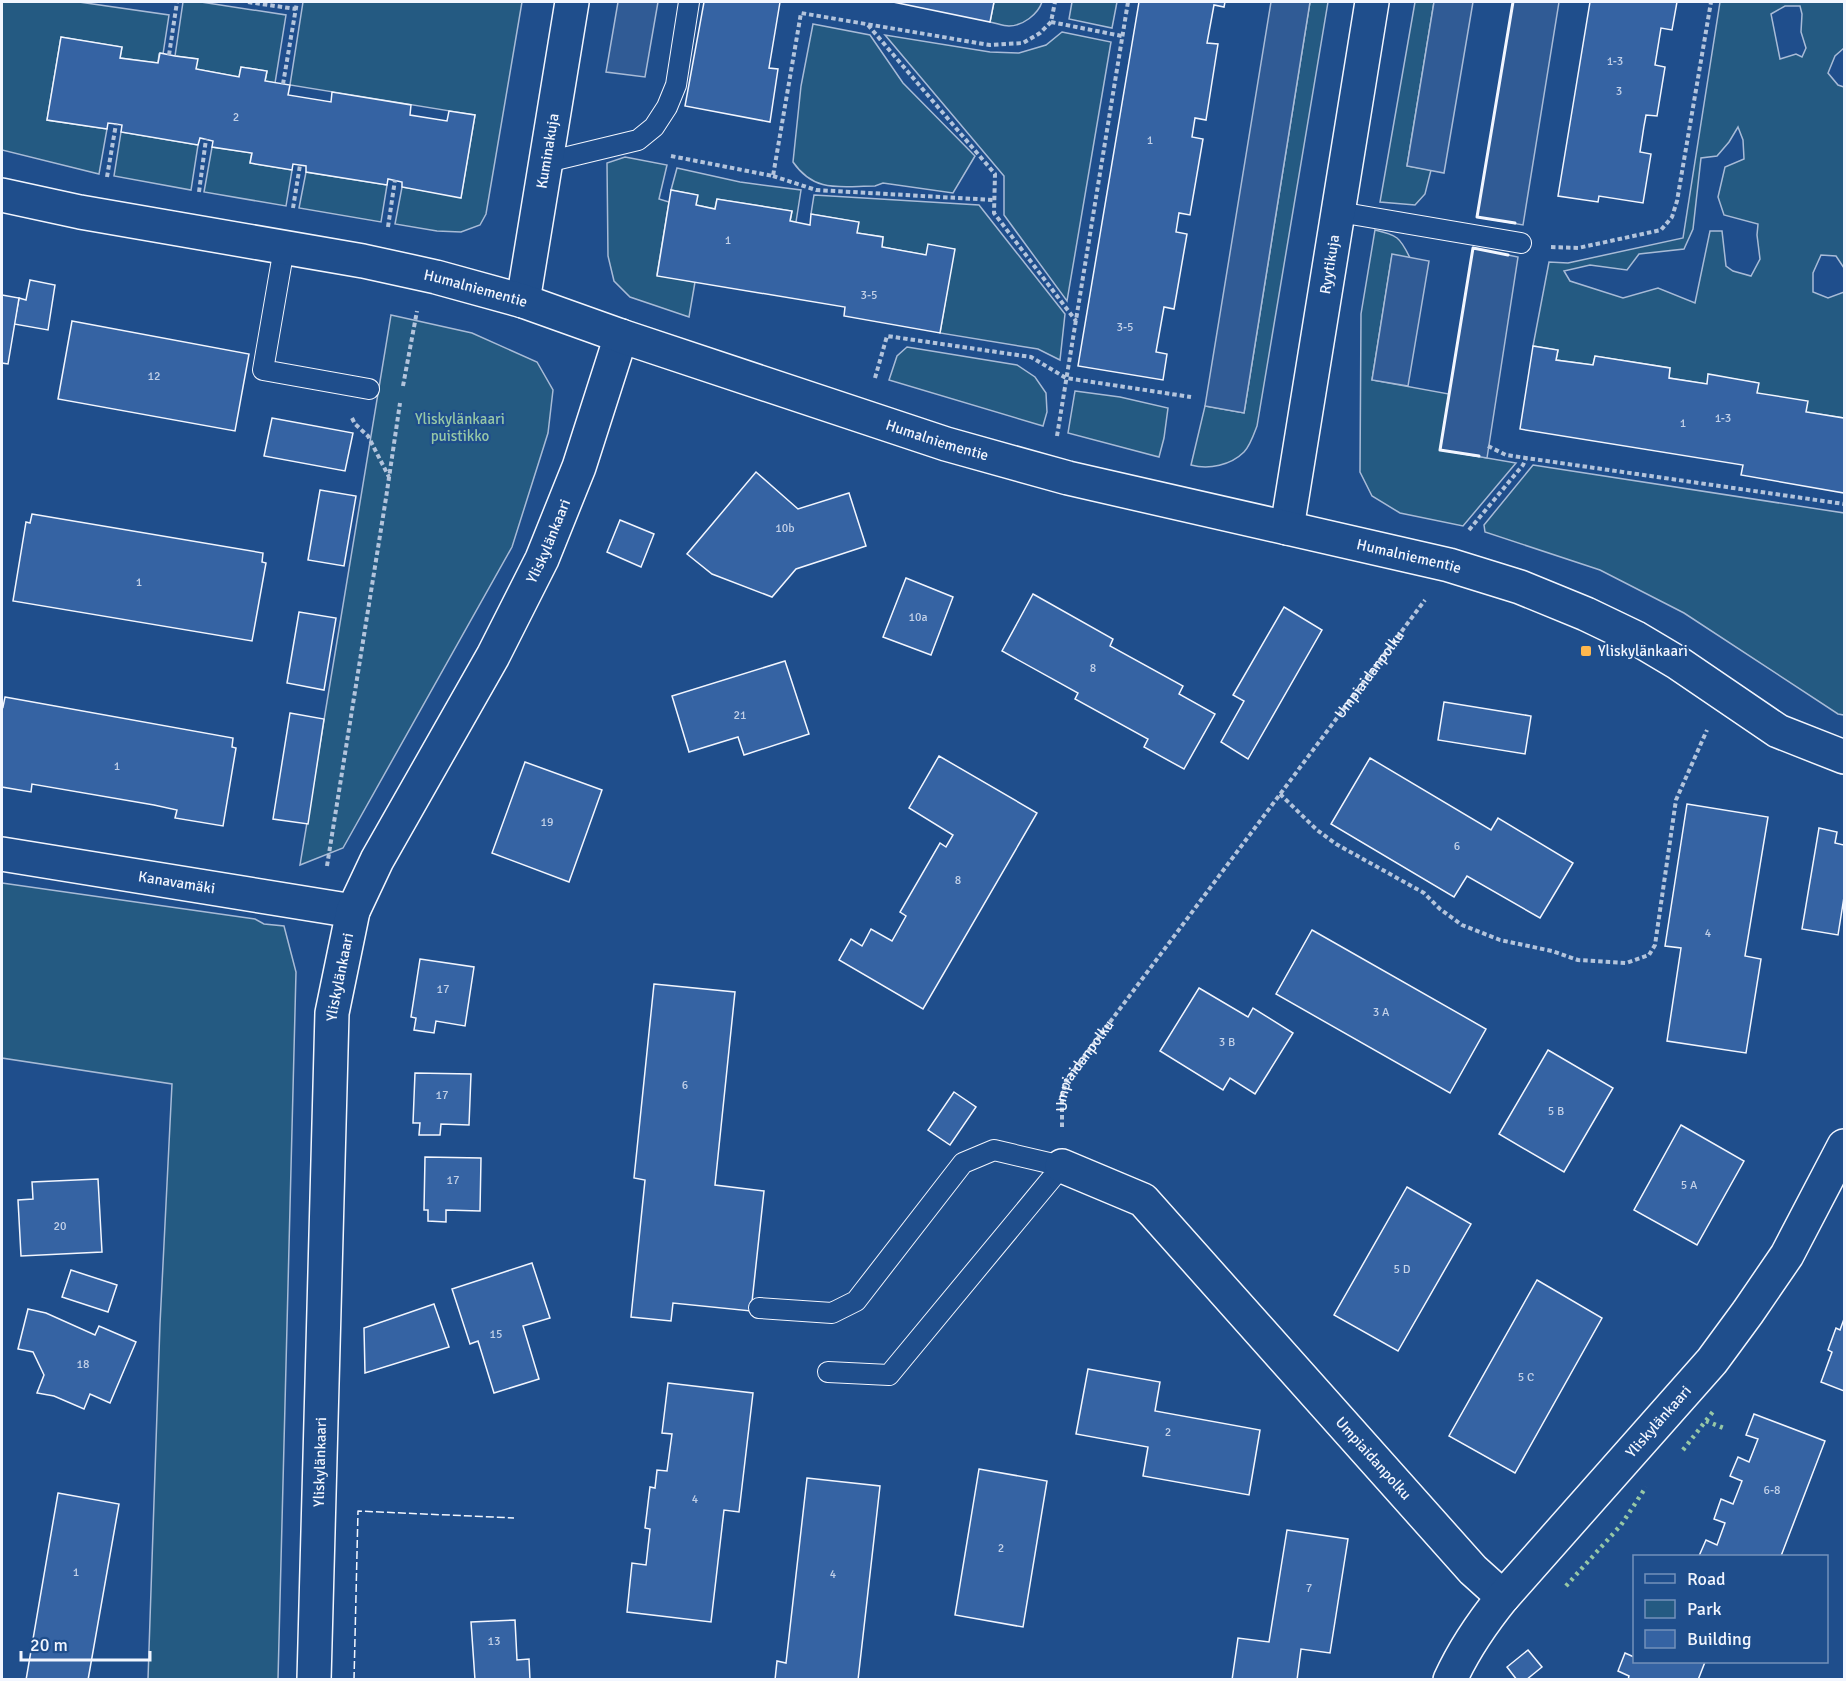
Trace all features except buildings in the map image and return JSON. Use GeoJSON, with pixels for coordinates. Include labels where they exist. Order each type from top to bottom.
{"type":"FeatureCollection","features":[{"type":"Feature","properties":{"kind":"street","name":"Kuminakuja"},"geometry":{"type":"LineString","coordinates":[[524,301],[572,2]]}},
{"type":"Feature","properties":{"kind":"street","name":"Ryytikuja"},"geometry":{"type":"LineString","coordinates":[[1287,528],[1372,2]]}},
{"type":"Feature","properties":{"kind":"street","name":"Humalniementie"},"geometry":{"type":"LineString","coordinates":[[2,195],[80,212],[363,261],[418,273],[524,301],[621,336],[1005,462],[1449,565],[1520,588],[1586,614],[1636,638],[1678,663],[1778,731],[1845,757]]}},
{"type":"Feature","properties":{"kind":"street","name":"Yliskylänkaari"},"geometry":{"type":"LineString","coordinates":[[314,1680],[332,1013],[337,908],[377,860],[494,656],[542,559],[579,467],[621,336]]}},
{"type":"Feature","properties":{"kind":"street","name":"Kanavamäki"},"geometry":{"type":"LineString","coordinates":[[2,854],[337,908]]}},
{"type":"Feature","properties":{"kind":"street","name":"Yliskylänkaari"},"geometry":{"type":"LineString","coordinates":[[1450,1680],[1460,1658],[1478,1629],[1503,1597],[1712,1360],[1787,1255],[1845,1146]]}},
{"type":"Feature","properties":{"kind":"street","name":"Umpiaidanpolku"},"geometry":{"type":"LineString","coordinates":[[1062,1166],[1143,1200],[1473,1570],[1503,1597]]}},
{"type":"Feature","properties":{"kind":"lane"},"geometry":{"type":"LineString","coordinates":[[547,162],[620,146],[638,140],[654,127],[667,107],[676,85],[689,2]]}},
{"type":"Feature","properties":{"kind":"lane"},"geometry":{"type":"LineString","coordinates":[[1339,212],[1521,243]]}},
{"type":"Feature","properties":{"kind":"lane"},"geometry":{"type":"LineString","coordinates":[[284,248],[263,370],[369,389]]}},
{"type":"Feature","properties":{"kind":"lane"},"geometry":{"type":"LineString","coordinates":[[759,1308],[832,1313],[856,1301],[963,1163],[994,1150],[1062,1166],[889,1375],[828,1372]]}},
{"type":"Feature","properties":{"kind":"path"},"geometry":{"type":"LineString","coordinates":[[169,55],[177,2]]}},
{"type":"Feature","properties":{"kind":"path"},"geometry":{"type":"LineString","coordinates":[[248,2],[296,9]]}},
{"type":"Feature","properties":{"kind":"path"},"geometry":{"type":"LineString","coordinates":[[283,84],[297,2]]}},
{"type":"Feature","properties":{"kind":"path"},"geometry":{"type":"LineString","coordinates":[[773,176],[801,13],[990,45],[1023,43],[1040,33],[1051,22],[1055,2]]}},
{"type":"Feature","properties":{"kind":"path"},"geometry":{"type":"LineString","coordinates":[[1057,436],[1128,2]]}},
{"type":"Feature","properties":{"kind":"path"},"geometry":{"type":"LineString","coordinates":[[1521,243],[1578,248],[1661,230],[1672,217],[1677,201],[1711,2]]}},
{"type":"Feature","properties":{"kind":"path"},"geometry":{"type":"LineString","coordinates":[[1051,22],[1122,36]]}},
{"type":"Feature","properties":{"kind":"path"},"geometry":{"type":"LineString","coordinates":[[868,24],[995,174],[994,213],[1076,321]]}},
{"type":"Feature","properties":{"kind":"path"},"geometry":{"type":"LineString","coordinates":[[106,183],[116,124]]}},
{"type":"Feature","properties":{"kind":"path"},"geometry":{"type":"LineString","coordinates":[[198,199],[206,139]]}},
{"type":"Feature","properties":{"kind":"path"},"geometry":{"type":"LineString","coordinates":[[620,146],[773,176],[816,190],[994,200]]}},
{"type":"Feature","properties":{"kind":"path"},"geometry":{"type":"LineString","coordinates":[[292,215],[300,165]]}},
{"type":"Feature","properties":{"kind":"path"},"geometry":{"type":"LineString","coordinates":[[387,232],[395,180]]}},
{"type":"Feature","properties":{"kind":"path"},"geometry":{"type":"LineString","coordinates":[[337,908],[394,429],[418,309],[418,273]]}},
{"type":"Feature","properties":{"kind":"path"},"geometry":{"type":"LineString","coordinates":[[873,384],[887,336],[1031,357],[1066,378],[1191,397]]}},
{"type":"Feature","properties":{"kind":"path"},"geometry":{"type":"LineString","coordinates":[[335,382],[355,424],[368,436],[389,477]]}},
{"type":"Feature","properties":{"kind":"path"},"geometry":{"type":"LineString","coordinates":[[1488,446],[1506,455],[1845,504]]}},
{"type":"Feature","properties":{"kind":"path"},"geometry":{"type":"LineString","coordinates":[[1466,534],[1523,465],[1526,458]]}},
{"type":"Feature","properties":{"kind":"path","name":"Umpiaidanpolku"},"geometry":{"type":"LineString","coordinates":[[1062,1166],[1062,1096],[1066,1081],[1449,565]]}},
{"type":"Feature","properties":{"kind":"path"},"geometry":{"type":"LineString","coordinates":[[1280,794],[1317,830],[1336,844],[1424,893],[1440,909],[1462,925],[1500,940],[1552,951],[1578,960],[1626,963],[1649,955],[1655,945],[1676,800],[1710,724]]}},
{"type":"Feature","properties":{"kind":"green space"},"geometry":{"type":"Polygon","coordinates":[[[2,2],[79,2],[169,15],[163,54],[159,54],[158,63],[120,58],[122,47],[61,37],[47,120],[107,129],[99,174],[2,150],[2,2]]]}},
{"type":"Feature","properties":{"kind":"green space"},"geometry":{"type":"Polygon","coordinates":[[[183,2],[201,2],[286,15],[275,83],[265,81],[267,71],[241,67],[239,77],[196,69],[197,59],[175,56],[183,2]]]}},
{"type":"Feature","properties":{"kind":"green space"},"geometry":{"type":"Polygon","coordinates":[[[303,2],[522,2],[486,214],[480,225],[461,232],[437,231],[395,224],[402,187],[461,197],[475,115],[290,85],[303,2]]]}},
{"type":"Feature","properties":{"kind":"green space"},"geometry":{"type":"Polygon","coordinates":[[[994,2],[1042,2],[1037,11],[1020,24],[1004,26],[990,22],[994,2]]]}},
{"type":"Feature","properties":{"kind":"green space"},"geometry":{"type":"Polygon","coordinates":[[[1072,2],[1117,2],[1112,28],[1069,19],[1072,2]]]}},
{"type":"Feature","properties":{"kind":"green space"},"geometry":{"type":"Polygon","coordinates":[[[1310,2],[1328,2],[1257,426],[1246,449],[1233,460],[1212,467],[1191,465],[1205,406],[1244,413],[1310,2]]]}},
{"type":"Feature","properties":{"kind":"green space"},"geometry":{"type":"Polygon","coordinates":[[[1415,2],[1434,2],[1407,166],[1431,170],[1425,194],[1415,205],[1380,202],[1415,2]]]}},
{"type":"Feature","properties":{"kind":"green space"},"geometry":{"type":"Polygon","coordinates":[[[1720,2],[1844,2],[1844,48],[1835,56],[1828,73],[1838,85],[1844,87],[1844,268],[1836,256],[1821,255],[1813,273],[1813,292],[1828,298],[1844,292],[1844,418],[1806,412],[1757,393],[1758,383],[1709,375],[1707,384],[1669,378],[1670,368],[1595,356],[1593,365],[1556,360],[1558,350],[1533,346],[1549,262],[1568,263],[1683,238],[1720,2]],[[1785,6],[1771,14],[1780,59],[1796,54],[1802,57],[1806,48],[1801,32],[1800,6],[1785,6]],[[1738,127],[1717,156],[1701,158],[1693,229],[1684,249],[1639,254],[1627,270],[1590,265],[1564,271],[1570,281],[1623,298],[1658,288],[1695,303],[1710,231],[1722,231],[1726,266],[1733,271],[1751,276],[1760,259],[1758,224],[1724,215],[1718,197],[1725,167],[1744,159],[1743,140],[1738,127]]]}},
{"type":"Feature","properties":{"kind":"green space"},"geometry":{"type":"Polygon","coordinates":[[[813,24],[870,35],[903,83],[975,156],[953,193],[883,183],[875,186],[830,186],[820,184],[801,172],[793,162],[801,86],[813,24]]]}},
{"type":"Feature","properties":{"kind":"green space"},"geometry":{"type":"Polygon","coordinates":[[[1062,32],[1111,42],[1067,301],[1004,215],[1004,176],[885,35],[990,52],[1019,53],[1046,45],[1062,32]]]}},
{"type":"Feature","properties":{"kind":"green space"},"geometry":{"type":"Polygon","coordinates":[[[121,132],[198,145],[191,190],[114,176],[121,132]]]}},
{"type":"Feature","properties":{"kind":"green space"},"geometry":{"type":"Polygon","coordinates":[[[212,147],[252,153],[250,163],[292,170],[286,206],[204,192],[212,147]]]}},
{"type":"Feature","properties":{"kind":"green space"},"geometry":{"type":"Polygon","coordinates":[[[625,157],[667,165],[659,199],[669,202],[657,275],[695,282],[689,317],[630,297],[614,281],[608,256],[607,163],[625,157]]]}},
{"type":"Feature","properties":{"kind":"green space"},"geometry":{"type":"Polygon","coordinates":[[[677,168],[740,182],[801,190],[796,222],[790,221],[792,211],[717,199],[715,209],[696,205],[697,195],[671,190],[677,168]]]}},
{"type":"Feature","properties":{"kind":"green space"},"geometry":{"type":"Polygon","coordinates":[[[306,172],[387,185],[381,222],[299,208],[306,172]]]}},
{"type":"Feature","properties":{"kind":"green space"},"geometry":{"type":"Polygon","coordinates":[[[814,195],[979,205],[1065,314],[1060,360],[1038,349],[940,333],[954,249],[926,255],[882,247],[883,237],[857,233],[858,222],[811,214],[814,195]]]}},
{"type":"Feature","properties":{"kind":"green space"},"geometry":{"type":"Polygon","coordinates":[[[1375,230],[1397,238],[1410,258],[1392,255],[1372,380],[1449,394],[1440,450],[1516,463],[1463,526],[1400,513],[1372,496],[1360,472],[1361,314],[1375,230]]]}},
{"type":"Feature","properties":{"kind":"green space","name":"Yliskylänkaari puistikko"},"geometry":{"type":"Polygon","coordinates":[[[391,315],[472,333],[537,362],[553,390],[548,433],[512,547],[343,848],[300,865],[391,315]]]}},
{"type":"Feature","properties":{"kind":"green space"},"geometry":{"type":"Polygon","coordinates":[[[907,347],[1017,365],[1035,377],[1046,393],[1047,412],[1043,426],[889,380],[897,356],[907,347]]]}},
{"type":"Feature","properties":{"kind":"green space"},"geometry":{"type":"Polygon","coordinates":[[[1075,391],[1120,397],[1168,408],[1159,457],[1068,433],[1075,391]]]}},
{"type":"Feature","properties":{"kind":"green space"},"geometry":{"type":"Polygon","coordinates":[[[1533,465],[1844,513],[1844,715],[1838,714],[1684,613],[1600,570],[1485,532],[1484,525],[1533,465]]]}},
{"type":"Feature","properties":{"kind":"green space"},"geometry":{"type":"Polygon","coordinates":[[[2,883],[255,919],[264,924],[284,926],[296,972],[278,1679],[148,1679],[160,1324],[172,1084],[2,1058],[2,883]]]}},
{"type":"Feature","properties":{"kind":"shaded area"},"geometry":{"type":"Polygon","coordinates":[[[618,2],[658,2],[645,77],[606,72],[618,2]]]}},
{"type":"Feature","properties":{"kind":"shaded area"},"geometry":{"type":"Polygon","coordinates":[[[1271,2],[1310,2],[1244,413],[1205,406],[1271,2]]]}},
{"type":"Feature","properties":{"kind":"shaded area"},"geometry":{"type":"Polygon","coordinates":[[[1434,2],[1473,2],[1444,173],[1407,166],[1434,2]]]}},
{"type":"Feature","properties":{"kind":"shaded area"},"geometry":{"type":"Polygon","coordinates":[[[1513,2],[1559,2],[1523,225],[1477,217],[1513,2]]]}},
{"type":"Feature","properties":{"kind":"shaded area"},"geometry":{"type":"Polygon","coordinates":[[[1473,248],[1518,257],[1487,458],[1440,450],[1473,248]]]}},
{"type":"Feature","properties":{"kind":"shaded area"},"geometry":{"type":"Polygon","coordinates":[[[1392,254],[1429,261],[1408,386],[1372,380],[1392,254]]]}},
{"type":"Feature","properties":{"kind":"hedge"},"geometry":{"type":"LineString","coordinates":[[1683,1450],[1715,1409]]}},
{"type":"Feature","properties":{"kind":"hedge"},"geometry":{"type":"LineString","coordinates":[[1706,1421],[1726,1429]]}},
{"type":"Feature","properties":{"kind":"hedge"},"geometry":{"type":"LineString","coordinates":[[1566,1586],[1621,1525],[1646,1487]]}},
{"type":"Feature","properties":{"kind":"fence"},"geometry":{"type":"LineString","coordinates":[[354,1680],[358,1511],[514,1518]]}},
{"type":"Feature","properties":{"kind":"wall"},"geometry":{"type":"LineString","coordinates":[[1513,2],[1477,217],[1515,223]]}},
{"type":"Feature","properties":{"kind":"wall"},"geometry":{"type":"LineString","coordinates":[[1479,456],[1440,450],[1473,248],[1508,255]]}},
{"type":"Feature","properties":{"kind":"place","name":"Yliskylänkaari"},"geometry":{"type":"Point","coordinates":[1586,651]}}]}
